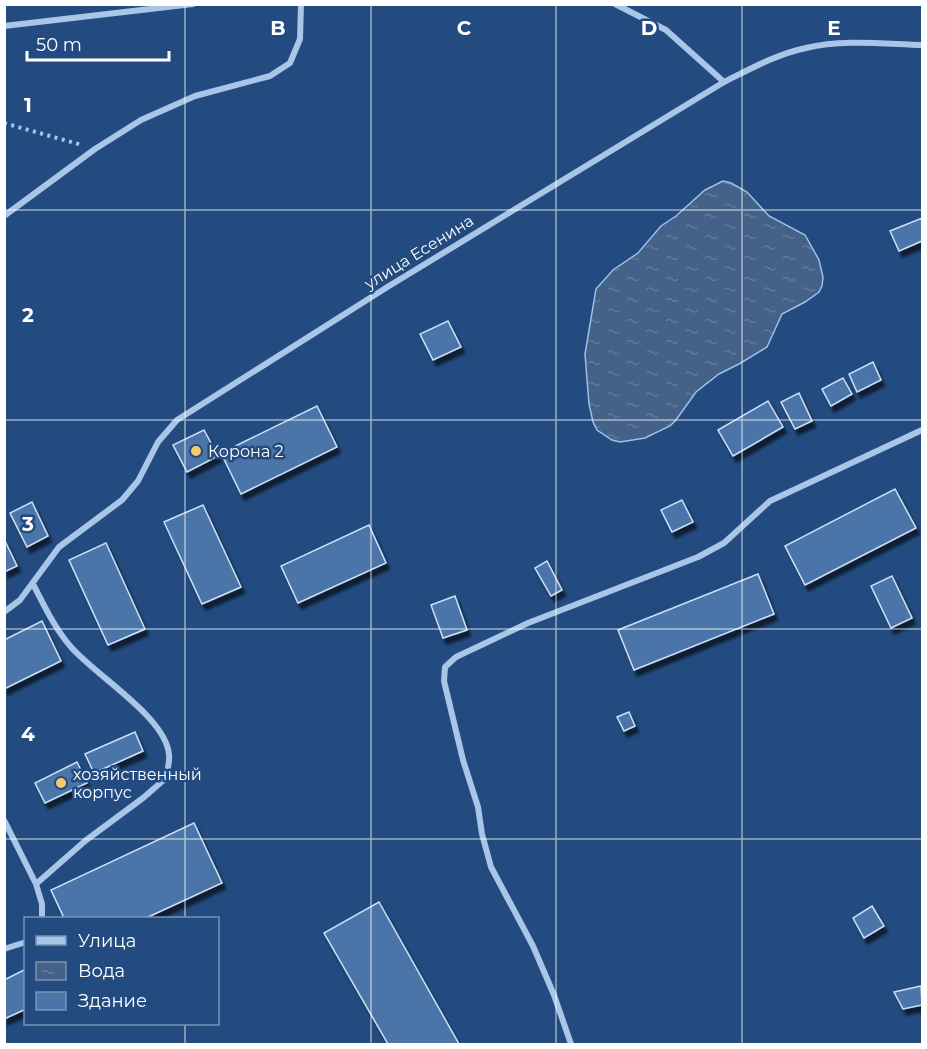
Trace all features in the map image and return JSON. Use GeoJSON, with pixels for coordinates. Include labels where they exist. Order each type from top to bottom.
{"type":"FeatureCollection","features":[{"type":"Feature","properties":{"kind":"street"},"geometry":{"type":"LineString","coordinates":[[4,26],[192,4]]}},
{"type":"Feature","properties":{"kind":"street"},"geometry":{"type":"LineString","coordinates":[[4,216],[95,149],[141,120],[195,96],[270,76],[290,63],[300,39],[301,4]]}},
{"type":"Feature","properties":{"kind":"street"},"geometry":{"type":"LineString","coordinates":[[615,4],[666,30],[723,82]]}},
{"type":"Feature","properties":{"kind":"street","name":"улица Есенина"},"geometry":{"type":"LineString","coordinates":[[4,612],[20,600],[59,547],[122,500],[138,481],[158,442],[177,420],[389,286],[723,82],[774,58],[807,48],[846,44],[922,45]]}},
{"type":"Feature","properties":{"kind":"street"},"geometry":{"type":"LineString","coordinates":[[571,1044],[554,995],[533,946],[491,867],[482,834],[478,807],[463,760],[444,681],[445,667],[456,657],[528,623],[698,557],[724,543],[770,501],[922,430]]}},
{"type":"Feature","properties":{"kind":"street"},"geometry":{"type":"LineString","coordinates":[[33,584],[51,618],[70,646],[140,708],[159,730],[169,753],[166,778],[144,798],[85,841],[36,884]]}},
{"type":"Feature","properties":{"kind":"street"},"geometry":{"type":"LineString","coordinates":[[4,820],[36,884],[42,904],[42,917]]}},
{"type":"Feature","properties":{"kind":"street"},"geometry":{"type":"LineString","coordinates":[[4,949],[24,943]]}},
{"type":"Feature","properties":{"kind":"path"},"geometry":{"type":"LineString","coordinates":[[4,123],[95,149]]}},
{"type":"Feature","properties":{"kind":"water"},"geometry":{"type":"Polygon","coordinates":[[[723,181],[747,192],[769,216],[805,235],[819,260],[823,277],[822,286],[819,292],[805,302],[782,314],[767,347],[719,374],[696,392],[670,426],[645,438],[620,442],[612,440],[597,430],[589,404],[585,354],[596,289],[613,270],[638,253],[661,226],[705,190],[723,181]]]}},
{"type":"Feature","properties":{"kind":"building"},"geometry":{"type":"Polygon","coordinates":[[[922,218],[922,241],[899,251],[890,231],[922,218]]]}},
{"type":"Feature","properties":{"kind":"building"},"geometry":{"type":"Polygon","coordinates":[[[448,321],[461,347],[433,360],[420,334],[448,321]]]}},
{"type":"Feature","properties":{"kind":"building"},"geometry":{"type":"Polygon","coordinates":[[[873,362],[881,380],[857,392],[849,374],[873,362]]]}},
{"type":"Feature","properties":{"kind":"building"},"geometry":{"type":"Polygon","coordinates":[[[843,378],[852,394],[831,406],[822,389],[843,378]]]}},
{"type":"Feature","properties":{"kind":"building"},"geometry":{"type":"Polygon","coordinates":[[[799,393],[812,421],[795,429],[781,402],[799,393]]]}},
{"type":"Feature","properties":{"kind":"building"},"geometry":{"type":"Polygon","coordinates":[[[768,401],[783,427],[733,456],[718,430],[768,401]]]}},
{"type":"Feature","properties":{"kind":"building"},"geometry":{"type":"Polygon","coordinates":[[[317,406],[337,447],[241,494],[221,453],[317,406]]]}},
{"type":"Feature","properties":{"kind":"building","name":"Корона 2"},"geometry":{"type":"Polygon","coordinates":[[[204,430],[218,456],[187,472],[173,445],[204,430]]]}},
{"type":"Feature","properties":{"kind":"building"},"geometry":{"type":"Polygon","coordinates":[[[895,489],[916,528],[805,585],[785,546],[895,489]]]}},
{"type":"Feature","properties":{"kind":"building"},"geometry":{"type":"Polygon","coordinates":[[[682,500],[693,522],[672,532],[661,510],[682,500]]]}},
{"type":"Feature","properties":{"kind":"building"},"geometry":{"type":"Polygon","coordinates":[[[32,502],[48,536],[27,547],[10,513],[32,502]]]}},
{"type":"Feature","properties":{"kind":"building"},"geometry":{"type":"Polygon","coordinates":[[[203,505],[241,587],[202,604],[164,522],[203,505]]]}},
{"type":"Feature","properties":{"kind":"building"},"geometry":{"type":"Polygon","coordinates":[[[369,525],[386,563],[298,603],[281,566],[369,525]]]}},
{"type":"Feature","properties":{"kind":"building"},"geometry":{"type":"Polygon","coordinates":[[[4,539],[17,566],[4,572],[4,539]]]}},
{"type":"Feature","properties":{"kind":"building"},"geometry":{"type":"Polygon","coordinates":[[[106,543],[145,629],[108,645],[69,560],[106,543]]]}},
{"type":"Feature","properties":{"kind":"building"},"geometry":{"type":"Polygon","coordinates":[[[547,561],[562,590],[551,596],[535,568],[547,561]]]}},
{"type":"Feature","properties":{"kind":"building"},"geometry":{"type":"Polygon","coordinates":[[[758,574],[774,614],[634,670],[618,630],[758,574]]]}},
{"type":"Feature","properties":{"kind":"building"},"geometry":{"type":"Polygon","coordinates":[[[892,576],[912,618],[891,628],[871,586],[892,576]]]}},
{"type":"Feature","properties":{"kind":"building"},"geometry":{"type":"Polygon","coordinates":[[[455,596],[467,630],[443,638],[431,605],[455,596]]]}},
{"type":"Feature","properties":{"kind":"building"},"geometry":{"type":"Polygon","coordinates":[[[42,621],[61,661],[4,689],[4,640],[42,621]]]}},
{"type":"Feature","properties":{"kind":"building"},"geometry":{"type":"Polygon","coordinates":[[[629,712],[635,726],[624,731],[617,717],[629,712]]]}},
{"type":"Feature","properties":{"kind":"building"},"geometry":{"type":"Polygon","coordinates":[[[135,732],[143,751],[94,773],[85,754],[135,732]]]}},
{"type":"Feature","properties":{"kind":"building","name":"хозяйственный корпус"},"geometry":{"type":"Polygon","coordinates":[[[77,762],[87,783],[45,803],[35,783],[77,762]]]}},
{"type":"Feature","properties":{"kind":"building"},"geometry":{"type":"Polygon","coordinates":[[[194,823],[222,883],[148,917],[64,917],[51,890],[194,823]]]}},
{"type":"Feature","properties":{"kind":"building"},"geometry":{"type":"Polygon","coordinates":[[[379,902],[459,1044],[388,1044],[324,933],[379,902]]]}},
{"type":"Feature","properties":{"kind":"building"},"geometry":{"type":"Polygon","coordinates":[[[872,906],[884,926],[864,938],[853,918],[872,906]]]}},
{"type":"Feature","properties":{"kind":"building"},"geometry":{"type":"Polygon","coordinates":[[[24,970],[24,1010],[4,1019],[4,980],[24,970]]]}},
{"type":"Feature","properties":{"kind":"building"},"geometry":{"type":"Polygon","coordinates":[[[921,986],[922,1005],[903,1009],[894,992],[921,986]]]}},
{"type":"Feature","properties":{"kind":"place","name":"Корона 2"},"geometry":{"type":"Point","coordinates":[196,451]}},
{"type":"Feature","properties":{"kind":"place","name":"хозяйственный корпус"},"geometry":{"type":"Point","coordinates":[61,783]}}]}
